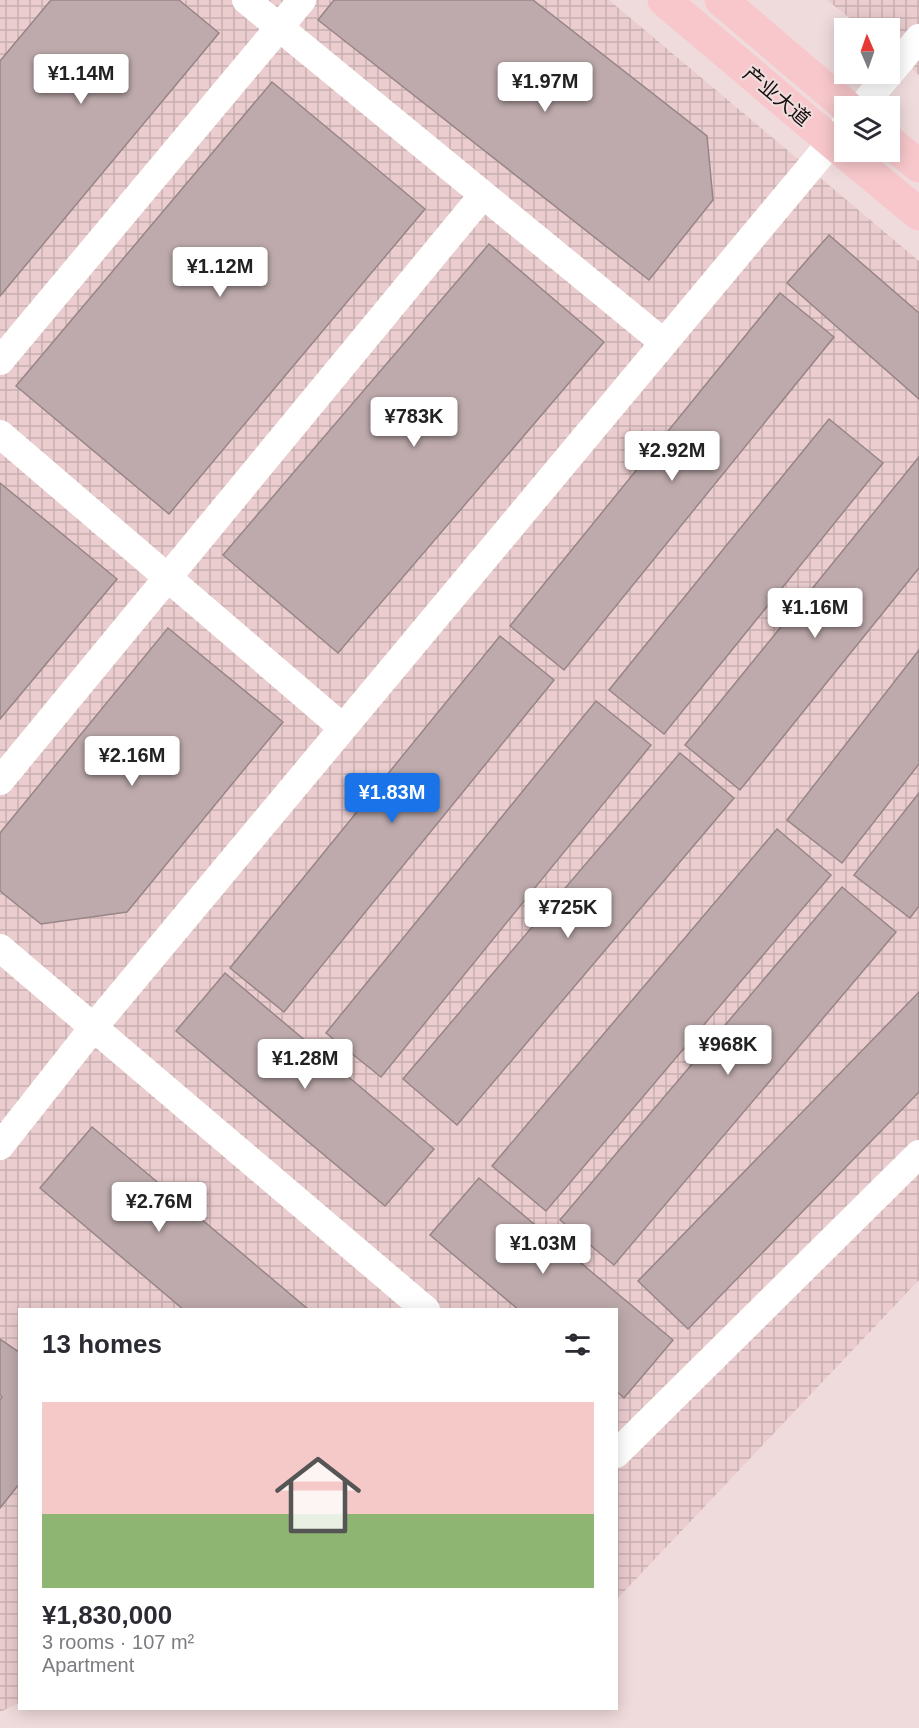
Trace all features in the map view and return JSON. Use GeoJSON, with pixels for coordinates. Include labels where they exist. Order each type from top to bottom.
{"type":"FeatureCollection","features":[{"type":"Feature","properties":{"kind":"main road","name":"产业大道"},"geometry":{"type":"LineString","coordinates":[[664,0],[834,132]]}},
{"type":"Feature","properties":{"kind":"main road","name":"产业大道"},"geometry":{"type":"LineString","coordinates":[[721,0],[834,96]]}},
{"type":"Feature","properties":{"kind":"main road"},"geometry":{"type":"LineString","coordinates":[[900,150],[919,166]]}},
{"type":"Feature","properties":{"kind":"main road","name":"产业大道"},"geometry":{"type":"LineString","coordinates":[[866,162],[919,214]]}},
{"type":"Feature","properties":{"kind":"street"},"geometry":{"type":"LineString","coordinates":[[246,0],[664,343]]}},
{"type":"Feature","properties":{"kind":"street"},"geometry":{"type":"LineString","coordinates":[[0,361],[302,0]]}},
{"type":"Feature","properties":{"kind":"street"},"geometry":{"type":"LineString","coordinates":[[900,60],[919,38]]}},
{"type":"Feature","properties":{"kind":"street"},"geometry":{"type":"LineString","coordinates":[[870,96],[880,84]]}},
{"type":"Feature","properties":{"kind":"street"},"geometry":{"type":"LineString","coordinates":[[0,1146],[93,1028],[834,140]]}},
{"type":"Feature","properties":{"kind":"street"},"geometry":{"type":"LineString","coordinates":[[0,781],[483,195]]}},
{"type":"Feature","properties":{"kind":"street"},"geometry":{"type":"LineString","coordinates":[[0,434],[343,728]]}},
{"type":"Feature","properties":{"kind":"street"},"geometry":{"type":"LineString","coordinates":[[0,948],[424,1308]]}},
{"type":"Feature","properties":{"kind":"street"},"geometry":{"type":"LineString","coordinates":[[618,1452],[919,1154]]}},
{"type":"Feature","properties":{"kind":"shaded area"},"geometry":{"type":"Polygon","coordinates":[[[0,0],[609,0],[919,261],[919,1280],[618,1598],[618,1308],[18,1308],[18,1703],[0,1712],[0,0]]]}},
{"type":"Feature","properties":{"kind":"shaded area"},"geometry":{"type":"Polygon","coordinates":[[[827,0],[919,0],[919,75],[900,59],[900,18],[850,18],[827,0]]]}},
{"type":"Feature","properties":{"kind":"building"},"geometry":{"type":"Polygon","coordinates":[[[51,0],[179,0],[219,33],[0,296],[0,61],[51,0]]]}},
{"type":"Feature","properties":{"kind":"building"},"geometry":{"type":"Polygon","coordinates":[[[334,0],[533,0],[707,136],[713,200],[649,280],[318,20],[334,0]]]}},
{"type":"Feature","properties":{"kind":"building"},"geometry":{"type":"Polygon","coordinates":[[[272,82],[425,209],[169,514],[16,386],[272,82]]]}},
{"type":"Feature","properties":{"kind":"building"},"geometry":{"type":"Polygon","coordinates":[[[829,235],[919,313],[919,399],[787,283],[829,235]]]}},
{"type":"Feature","properties":{"kind":"building"},"geometry":{"type":"Polygon","coordinates":[[[489,244],[604,342],[338,653],[223,555],[489,244]]]}},
{"type":"Feature","properties":{"kind":"building"},"geometry":{"type":"Polygon","coordinates":[[[780,293],[834,337],[564,670],[510,626],[780,293]]]}},
{"type":"Feature","properties":{"kind":"building"},"geometry":{"type":"Polygon","coordinates":[[[829,419],[883,463],[664,734],[609,690],[829,419]]]}},
{"type":"Feature","properties":{"kind":"building"},"geometry":{"type":"Polygon","coordinates":[[[919,457],[919,568],[740,790],[685,745],[919,457]]]}},
{"type":"Feature","properties":{"kind":"building"},"geometry":{"type":"Polygon","coordinates":[[[0,483],[117,579],[0,719],[0,483]]]}},
{"type":"Feature","properties":{"kind":"building"},"geometry":{"type":"Polygon","coordinates":[[[168,628],[283,722],[127,912],[41,924],[0,891],[0,833],[168,628]]]}},
{"type":"Feature","properties":{"kind":"building"},"geometry":{"type":"Polygon","coordinates":[[[500,636],[554,680],[284,1012],[230,968],[500,636]]]}},
{"type":"Feature","properties":{"kind":"building"},"geometry":{"type":"Polygon","coordinates":[[[919,650],[919,764],[842,863],[787,820],[919,650]]]}},
{"type":"Feature","properties":{"kind":"building"},"geometry":{"type":"Polygon","coordinates":[[[596,701],[651,745],[381,1077],[326,1033],[596,701]]]}},
{"type":"Feature","properties":{"kind":"building"},"geometry":{"type":"Polygon","coordinates":[[[680,753],[734,798],[457,1125],[403,1079],[680,753]]]}},
{"type":"Feature","properties":{"kind":"building"},"geometry":{"type":"Polygon","coordinates":[[[919,793],[919,906],[910,918],[854,875],[919,793]]]}},
{"type":"Feature","properties":{"kind":"building"},"geometry":{"type":"Polygon","coordinates":[[[777,829],[831,875],[546,1211],[492,1166],[777,829]]]}},
{"type":"Feature","properties":{"kind":"building"},"geometry":{"type":"Polygon","coordinates":[[[842,887],[896,932],[614,1265],[560,1220],[842,887]]]}},
{"type":"Feature","properties":{"kind":"building"},"geometry":{"type":"Polygon","coordinates":[[[225,973],[434,1149],[385,1206],[176,1031],[225,973]]]}},
{"type":"Feature","properties":{"kind":"building"},"geometry":{"type":"Polygon","coordinates":[[[919,992],[919,1092],[688,1329],[638,1281],[919,992]]]}},
{"type":"Feature","properties":{"kind":"building"},"geometry":{"type":"Polygon","coordinates":[[[92,1127],[307,1308],[182,1308],[40,1188],[92,1127]]]}},
{"type":"Feature","properties":{"kind":"building"},"geometry":{"type":"Polygon","coordinates":[[[479,1178],[673,1340],[624,1398],[618,1393],[618,1308],[517,1308],[430,1235],[479,1178]]]}},
{"type":"Feature","properties":{"kind":"building"},"geometry":{"type":"Polygon","coordinates":[[[0,1339],[18,1352],[18,1486],[0,1508],[0,1400],[2,1397],[0,1395],[0,1339]]]}}]}
